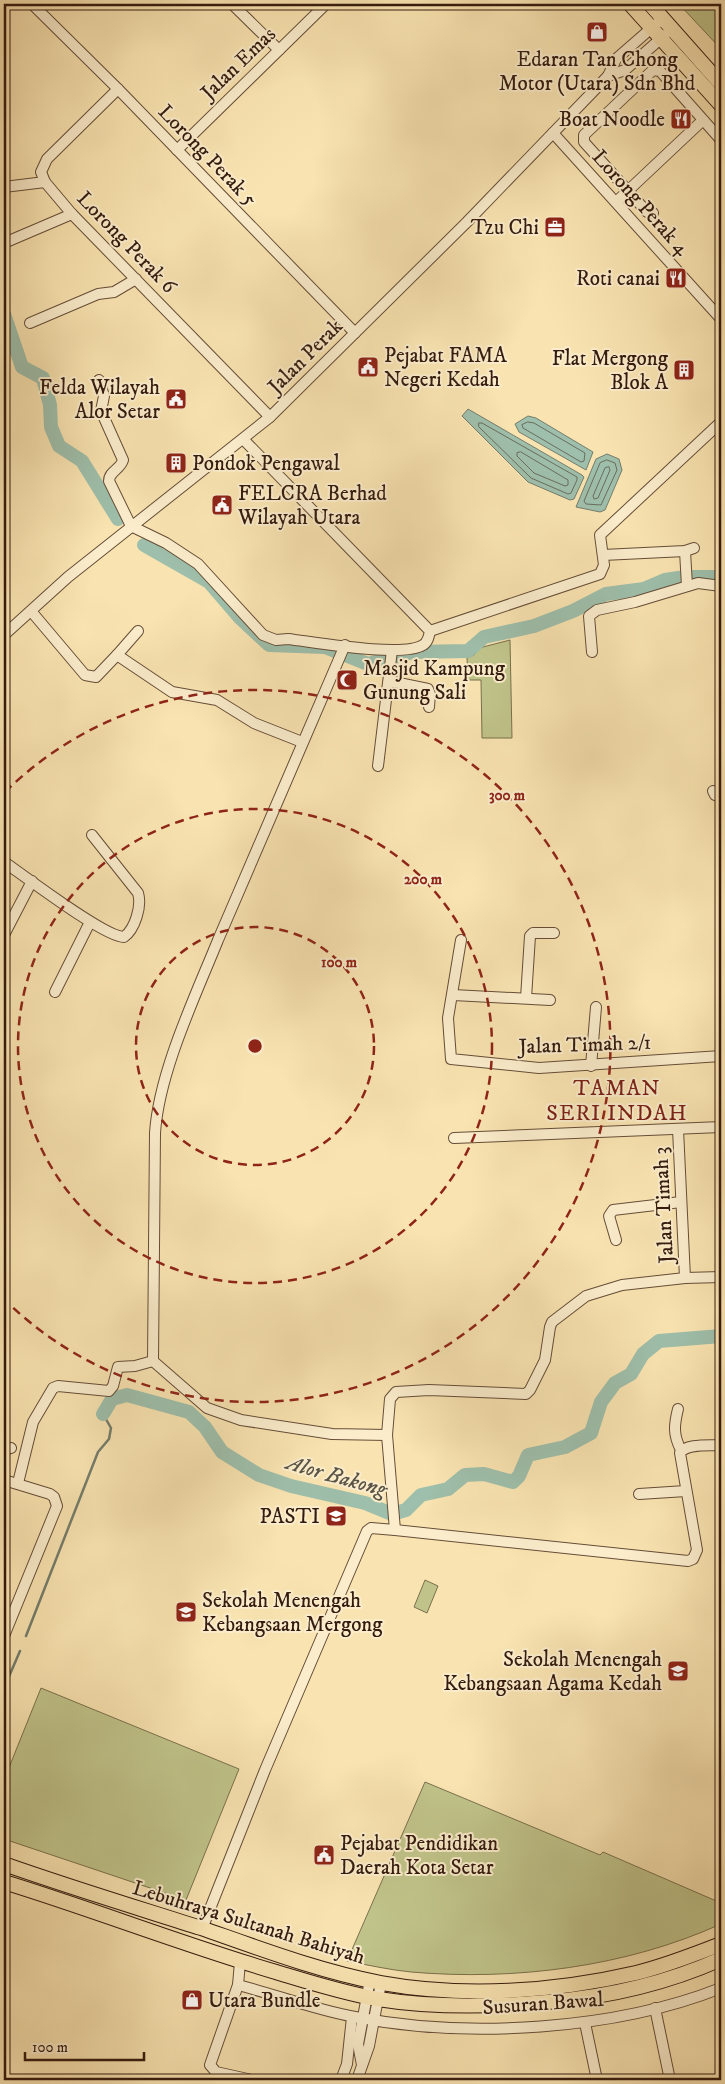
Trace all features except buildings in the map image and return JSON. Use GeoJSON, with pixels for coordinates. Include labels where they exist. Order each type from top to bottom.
{"type":"FeatureCollection","features":[{"type":"Feature","properties":{"kind":"main road"},"geometry":{"type":"LineString","coordinates":[[630,4],[721,105]]}},
{"type":"Feature","properties":{"kind":"main road"},"geometry":{"type":"LineString","coordinates":[[650,4],[721,84]]}},
{"type":"Feature","properties":{"kind":"main road","name":"Lebuhraya Sultanah Bahiyah"},"geometry":{"type":"LineString","coordinates":[[4,1864],[202,1929],[289,1960],[376,1981],[423,1989],[474,1991],[574,1984],[636,1973],[676,1961],[721,1944]]}},
{"type":"Feature","properties":{"kind":"main road","name":"Lebuhraya Sultanah Bahiyah"},"geometry":{"type":"LineString","coordinates":[[4,1882],[240,1962],[372,1998],[474,2008],[578,2000],[640,1988],[681,1976],[721,1959]]}},
{"type":"Feature","properties":{"kind":"street","name":"Lorong Perak 5"},"geometry":{"type":"LineString","coordinates":[[32,4],[118,89],[355,333]]}},
{"type":"Feature","properties":{"kind":"street"},"geometry":{"type":"LineString","coordinates":[[232,4],[279,50]]}},
{"type":"Feature","properties":{"kind":"street","name":"Jalan Emas"},"geometry":{"type":"LineString","coordinates":[[177,150],[326,4]]}},
{"type":"Feature","properties":{"kind":"street","name":"Jalan Perak"},"geometry":{"type":"LineString","coordinates":[[4,635],[68,577],[131,526],[244,440],[270,417],[554,133],[608,76],[616,59],[657,33],[668,23]]}},
{"type":"Feature","properties":{"kind":"street"},"geometry":{"type":"LineString","coordinates":[[653,213],[648,212],[628,192],[584,142],[584,135],[653,70],[660,71],[721,140]]}},
{"type":"Feature","properties":{"kind":"street"},"geometry":{"type":"LineString","coordinates":[[4,187],[45,182],[41,172],[47,159],[118,89]]}},
{"type":"Feature","properties":{"kind":"street"},"geometry":{"type":"LineString","coordinates":[[616,202],[703,120]]}},
{"type":"Feature","properties":{"kind":"street","name":"Lorong Perak 4"},"geometry":{"type":"LineString","coordinates":[[554,133],[616,202],[718,307],[721,319]]}},
{"type":"Feature","properties":{"kind":"street","name":"Lorong Perak 6"},"geometry":{"type":"LineString","coordinates":[[45,182],[72,214],[270,417]]}},
{"type":"Feature","properties":{"kind":"street"},"geometry":{"type":"LineString","coordinates":[[4,243],[72,214]]}},
{"type":"Feature","properties":{"kind":"street"},"geometry":{"type":"LineString","coordinates":[[30,323],[98,294],[114,292],[136,279]]}},
{"type":"Feature","properties":{"kind":"street"},"geometry":{"type":"LineString","coordinates":[[99,380],[104,396],[101,411],[123,460],[122,465],[111,474],[109,481],[131,526],[166,543],[198,564],[263,635],[270,639],[288,638],[342,650],[392,652],[414,648],[428,636],[597,577],[603,570],[600,535],[721,422]]}},
{"type":"Feature","properties":{"kind":"street"},"geometry":{"type":"LineString","coordinates":[[244,440],[428,636]]}},
{"type":"Feature","properties":{"kind":"street"},"geometry":{"type":"LineString","coordinates":[[602,555],[689,549],[687,580]]}},
{"type":"Feature","properties":{"kind":"street"},"geometry":{"type":"LineString","coordinates":[[592,652],[589,616],[592,613],[687,580],[721,586]]}},
{"type":"Feature","properties":{"kind":"street"},"geometry":{"type":"LineString","coordinates":[[31,611],[85,675],[96,677],[138,631]]}},
{"type":"Feature","properties":{"kind":"street"},"geometry":{"type":"LineString","coordinates":[[342,650],[187,1016],[158,1105],[155,1134],[153,1361],[206,1408],[242,1420],[332,1434],[388,1435]]}},
{"type":"Feature","properties":{"kind":"street"},"geometry":{"type":"LineString","coordinates":[[378,766],[392,652]]}},
{"type":"Feature","properties":{"kind":"street"},"geometry":{"type":"LineString","coordinates":[[117,655],[172,692],[217,700],[254,723],[302,742]]}},
{"type":"Feature","properties":{"kind":"street"},"geometry":{"type":"LineString","coordinates":[[389,682],[428,689],[430,694],[429,707]]}},
{"type":"Feature","properties":{"kind":"street"},"geometry":{"type":"LineString","coordinates":[[4,862],[90,922],[117,936],[124,937],[130,931],[140,905],[135,887],[92,834]]}},
{"type":"Feature","properties":{"kind":"street"},"geometry":{"type":"LineString","coordinates":[[4,935],[32,881]]}},
{"type":"Feature","properties":{"kind":"street"},"geometry":{"type":"LineString","coordinates":[[54,992],[90,922]]}},
{"type":"Feature","properties":{"kind":"street"},"geometry":{"type":"LineString","coordinates":[[526,998],[530,936],[533,933],[554,933]]}},
{"type":"Feature","properties":{"kind":"street"},"geometry":{"type":"LineString","coordinates":[[461,940],[453,995],[550,1000]]}},
{"type":"Feature","properties":{"kind":"street","name":"Jalan Timah 2/1"},"geometry":{"type":"LineString","coordinates":[[453,995],[448,1018],[451,1059],[539,1068],[721,1056]]}},
{"type":"Feature","properties":{"kind":"street"},"geometry":{"type":"LineString","coordinates":[[591,1066],[596,1007]]}},
{"type":"Feature","properties":{"kind":"street"},"geometry":{"type":"LineString","coordinates":[[454,1138],[721,1127]]}},
{"type":"Feature","properties":{"kind":"street","name":"Jalan Timah 3"},"geometry":{"type":"LineString","coordinates":[[678,1129],[685,1278]]}},
{"type":"Feature","properties":{"kind":"street"},"geometry":{"type":"LineString","coordinates":[[616,1240],[609,1216],[613,1210],[681,1202]]}},
{"type":"Feature","properties":{"kind":"street"},"geometry":{"type":"LineString","coordinates":[[395,1525],[388,1435],[390,1399],[396,1392],[428,1390],[526,1394],[546,1360],[552,1322],[586,1296],[622,1285],[685,1278],[721,1277]]}},
{"type":"Feature","properties":{"kind":"street"},"geometry":{"type":"LineString","coordinates":[[18,1483],[33,1422],[53,1388],[58,1386],[109,1391],[113,1386],[118,1367],[135,1366],[153,1361]]}},
{"type":"Feature","properties":{"kind":"street"},"geometry":{"type":"LineString","coordinates":[[202,1929],[265,1770],[364,1536],[371,1528],[395,1525],[688,1561],[693,1559],[697,1550],[680,1456],[681,1450],[676,1440],[674,1426],[678,1409]]}},
{"type":"Feature","properties":{"kind":"street"},"geometry":{"type":"LineString","coordinates":[[681,1450],[690,1447],[721,1445]]}},
{"type":"Feature","properties":{"kind":"street"},"geometry":{"type":"LineString","coordinates":[[4,1480],[50,1494],[54,1497],[57,1506],[4,1634]]}},
{"type":"Feature","properties":{"kind":"street"},"geometry":{"type":"LineString","coordinates":[[640,1494],[686,1491]]}},
{"type":"Feature","properties":{"kind":"street"},"geometry":{"type":"LineString","coordinates":[[240,1962],[238,1985],[210,2065],[216,2072],[252,2080]]}},
{"type":"Feature","properties":{"kind":"street"},"geometry":{"type":"LineString","coordinates":[[357,2080],[362,2066],[358,2044],[368,2020],[376,1981]]}},
{"type":"Feature","properties":{"kind":"street","name":"Susuran Bawal"},"geometry":{"type":"LineString","coordinates":[[238,1985],[368,2020],[484,2028],[584,2023],[668,2007],[721,1988]]}},
{"type":"Feature","properties":{"kind":"street"},"geometry":{"type":"LineString","coordinates":[[655,2008],[670,2080]]}},
{"type":"Feature","properties":{"kind":"street"},"geometry":{"type":"LineString","coordinates":[[342,2080],[347,2064],[352,2016]]}},
{"type":"Feature","properties":{"kind":"street"},"geometry":{"type":"LineString","coordinates":[[584,2023],[597,2080]]}},
{"type":"Feature","properties":{"kind":"green space"},"geometry":{"type":"Polygon","coordinates":[[[679,4],[721,4],[721,49],[679,4]]]}},
{"type":"Feature","properties":{"kind":"green space"},"geometry":{"type":"Polygon","coordinates":[[[510,640],[512,738],[482,738],[481,680],[468,680],[467,658],[474,655],[479,648],[510,640]]]}},
{"type":"Feature","properties":{"kind":"green space"},"geometry":{"type":"Polygon","coordinates":[[[425,1580],[438,1586],[427,1613],[414,1607],[425,1580]]]}},
{"type":"Feature","properties":{"kind":"green space"},"geometry":{"type":"Polygon","coordinates":[[[41,1688],[239,1769],[186,1900],[4,1839],[4,1780],[41,1688]]]}},
{"type":"Feature","properties":{"kind":"green space"},"geometry":{"type":"Polygon","coordinates":[[[425,1782],[600,1855],[603,1852],[721,1903],[721,1924],[685,1939],[647,1951],[609,1960],[530,1972],[450,1974],[411,1972],[347,1961],[425,1782]]]}},
{"type":"Feature","properties":{"kind":"water"},"geometry":{"type":"Polygon","coordinates":[[[468,409],[582,475],[584,477],[574,499],[570,500],[528,482],[462,416],[468,409]]]}},
{"type":"Feature","properties":{"kind":"water"},"geometry":{"type":"Polygon","coordinates":[[[528,416],[536,418],[593,452],[586,470],[519,432],[515,424],[528,416]]]}},
{"type":"Feature","properties":{"kind":"water"},"geometry":{"type":"Polygon","coordinates":[[[607,454],[619,459],[622,470],[605,510],[600,512],[576,507],[596,459],[607,454]]]}},
{"type":"Feature","properties":{"kind":"waterway"},"geometry":{"type":"LineString","coordinates":[[4,314],[22,367],[43,378],[50,405],[51,427],[59,446],[82,461],[118,519]]}},
{"type":"Feature","properties":{"kind":"waterway"},"geometry":{"type":"LineString","coordinates":[[144,545],[209,582],[240,618],[269,645],[325,647],[368,664],[413,652],[468,651],[484,637],[534,626],[573,611],[606,594],[644,589],[665,580],[685,577],[721,577]]}},
{"type":"Feature","properties":{"kind":"waterway","name":"Alor Bakong"},"geometry":{"type":"LineString","coordinates":[[103,1414],[112,1399],[127,1395],[189,1412],[205,1427],[222,1452],[259,1475],[291,1486],[365,1503],[392,1514],[406,1510],[421,1495],[448,1489],[465,1475],[484,1474],[513,1482],[519,1476],[528,1455],[565,1447],[591,1433],[601,1402],[615,1383],[631,1374],[643,1354],[659,1341],[721,1336]]}},
{"type":"Feature","properties":{"kind":"waterway"},"geometry":{"type":"LineString","coordinates":[[26,1636],[98,1452],[109,1439],[111,1428],[103,1414]]}},
{"type":"Feature","properties":{"kind":"waterway"},"geometry":{"type":"LineString","coordinates":[[4,1688],[20,1651]]}},
{"type":"Feature","properties":{"kind":"place","name":"Edaran Tan Chong Motor (Utara) Sdn Bhd"},"geometry":{"type":"Point","coordinates":[597,32]}},
{"type":"Feature","properties":{"kind":"place","name":"Boat Noodle"},"geometry":{"type":"Point","coordinates":[681,119]}},
{"type":"Feature","properties":{"kind":"place","name":"Tzu Chi"},"geometry":{"type":"Point","coordinates":[555,227]}},
{"type":"Feature","properties":{"kind":"place","name":"Roti canai"},"geometry":{"type":"Point","coordinates":[676,278]}},
{"type":"Feature","properties":{"kind":"place","name":"Pejabat FAMA Negeri Kedah"},"geometry":{"type":"Point","coordinates":[368,367]}},
{"type":"Feature","properties":{"kind":"place","name":"Flat Mergong Blok A"},"geometry":{"type":"Point","coordinates":[684,370]}},
{"type":"Feature","properties":{"kind":"place","name":"Felda Wilayah Alor Setar"},"geometry":{"type":"Point","coordinates":[176,399]}},
{"type":"Feature","properties":{"kind":"place","name":"Pondok Pengawal"},"geometry":{"type":"Point","coordinates":[176,463]}},
{"type":"Feature","properties":{"kind":"place","name":"FELCRA Berhad Wilayah Utara"},"geometry":{"type":"Point","coordinates":[222,505]}},
{"type":"Feature","properties":{"kind":"place","name":"Masjid Kampung Gunung Sali"},"geometry":{"type":"Point","coordinates":[347,680]}},
{"type":"Feature","properties":{"kind":"place","name":"PASTI"},"geometry":{"type":"Point","coordinates":[336,1516]}},
{"type":"Feature","properties":{"kind":"place","name":"Sekolah Menengah Kebangsaan Mergong"},"geometry":{"type":"Point","coordinates":[186,1612]}},
{"type":"Feature","properties":{"kind":"place","name":"Sekolah Menengah Kebangsaan Agama Kedah"},"geometry":{"type":"Point","coordinates":[678,1671]}},
{"type":"Feature","properties":{"kind":"place","name":"Pejabat Pendidikan Daerah Kota Setar"},"geometry":{"type":"Point","coordinates":[324,1855]}},
{"type":"Feature","properties":{"kind":"place","name":"Utara Bundle"},"geometry":{"type":"Point","coordinates":[192,2000]}},
{"type":"Feature","properties":{"kind":"district","name":"TAMAN SERI INDAH"},"geometry":{"type":"Point","coordinates":[617,1100]}}]}
